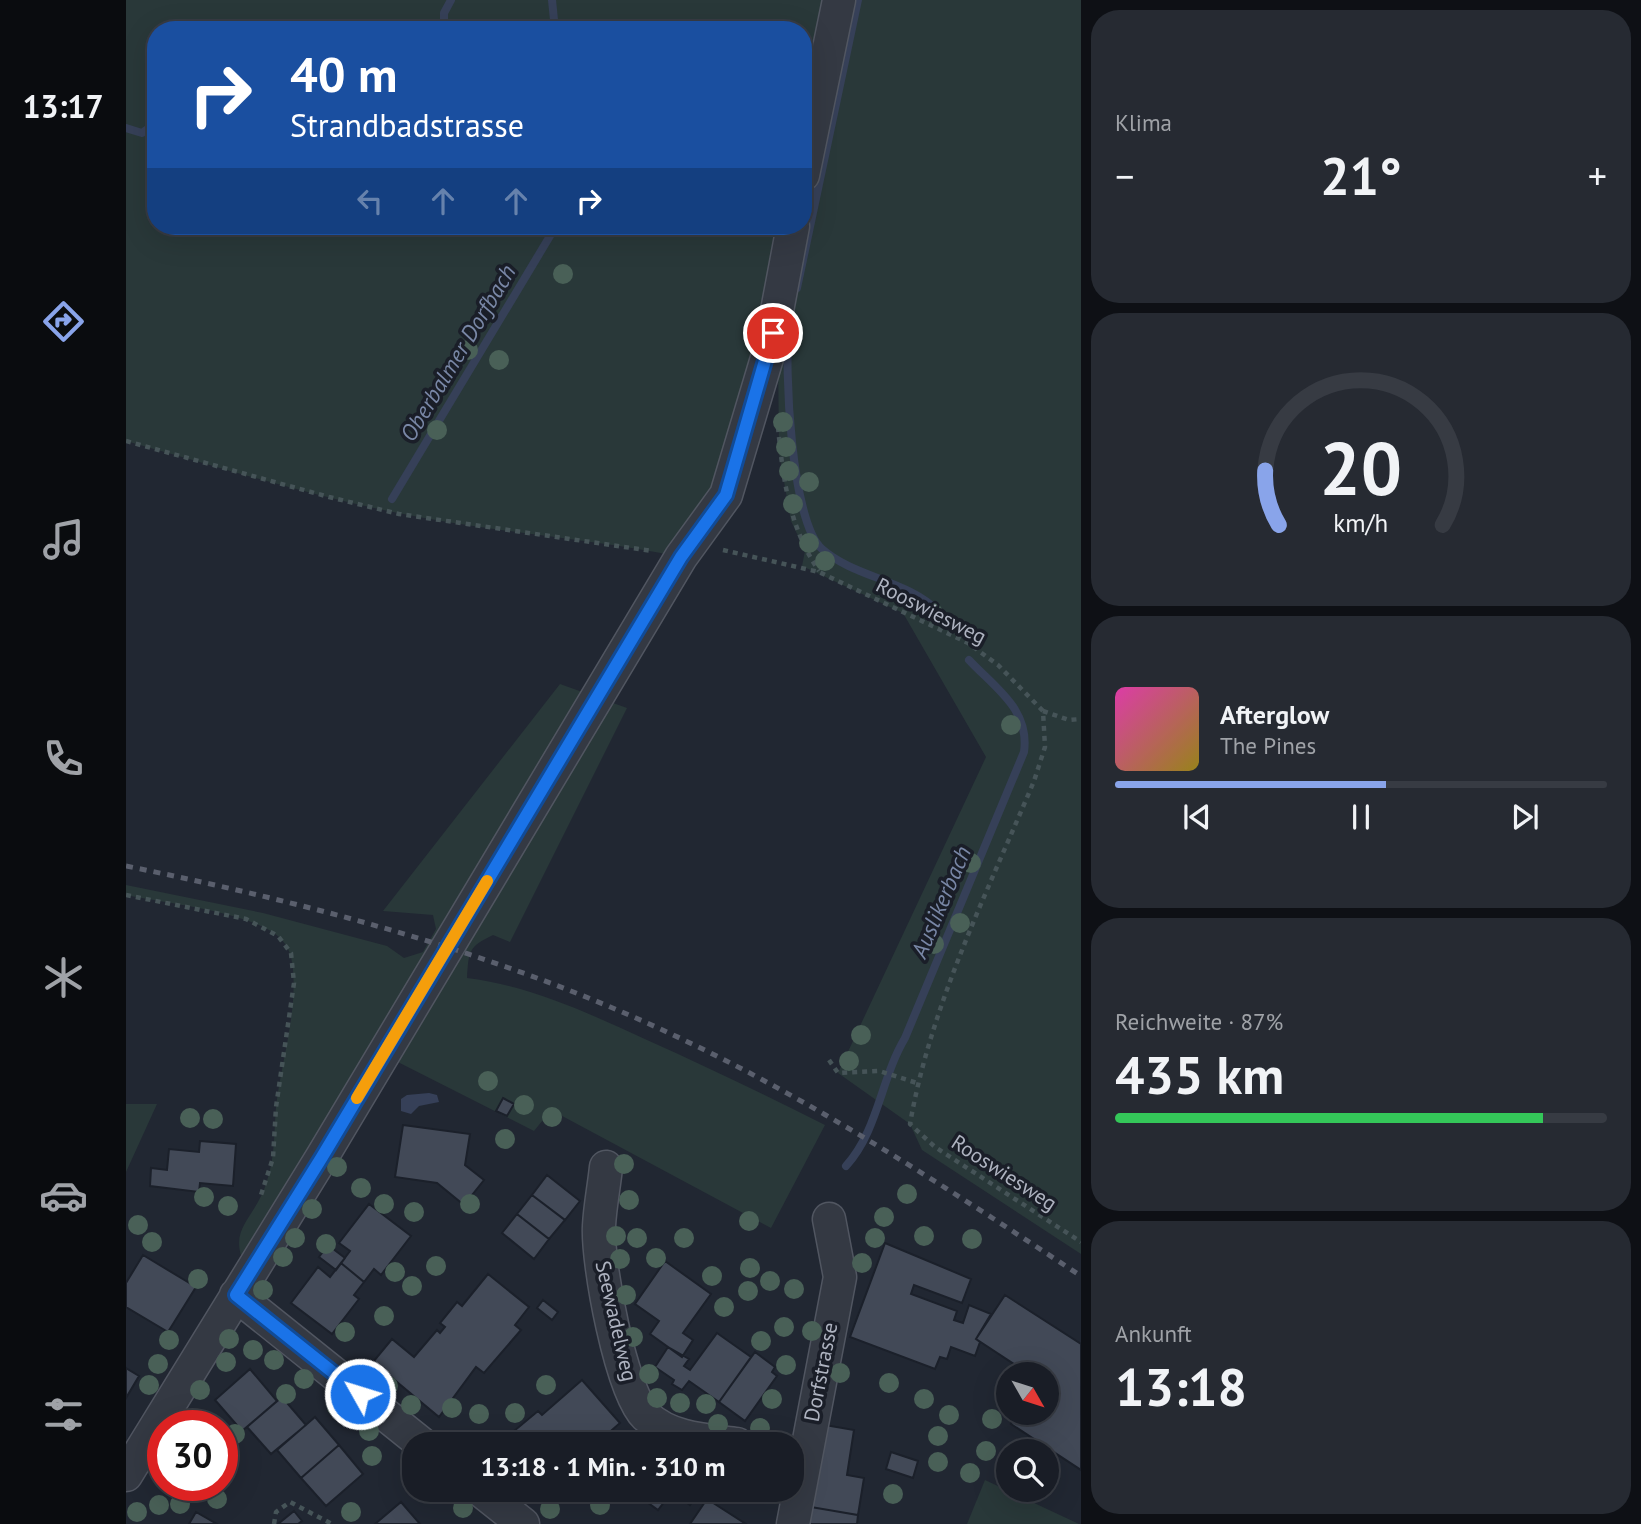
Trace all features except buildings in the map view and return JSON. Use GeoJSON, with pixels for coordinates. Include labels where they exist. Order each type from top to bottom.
{"type":"FeatureCollection","features":[{"type":"Feature","properties":{"kind":"street"},"geometry":{"type":"LineString","coordinates":[[812,130],[839,0]]}},
{"type":"Feature","properties":{"kind":"street"},"geometry":{"type":"LineString","coordinates":[[126,1475],[322,1157],[686,550],[726,495],[770,348],[791,235]]}},
{"type":"Feature","properties":{"kind":"street","name":"Seewadelweg"},"geometry":{"type":"LineString","coordinates":[[606,1167],[599,1226],[600,1257],[609,1310],[630,1387],[645,1415],[673,1432]]}},
{"type":"Feature","properties":{"kind":"street","name":"Dorfstrasse"},"geometry":{"type":"LineString","coordinates":[[804,1432],[840,1277],[829,1219]]}},
{"type":"Feature","properties":{"kind":"street"},"geometry":{"type":"LineString","coordinates":[[236,1295],[407,1432]]}},
{"type":"Feature","properties":{"kind":"street"},"geometry":{"type":"LineString","coordinates":[[495,1502],[523,1524]]}},
{"type":"Feature","properties":{"kind":"street","name":"Dorfstrasse"},"geometry":{"type":"LineString","coordinates":[[793,1524],[795,1502]]}},
{"type":"Feature","properties":{"kind":"path"},"geometry":{"type":"LineString","coordinates":[[776,413],[784,481],[793,523],[806,552],[819,572]]}},
{"type":"Feature","properties":{"kind":"path","name":"Rooswiesweg"},"geometry":{"type":"LineString","coordinates":[[126,441],[399,514],[619,545],[686,550],[819,572],[968,643],[998,665],[1043,711],[1045,747],[1034,781],[937,1012],[917,1083],[910,1124],[936,1147],[1081,1242]]}},
{"type":"Feature","properties":{"kind":"path"},"geometry":{"type":"LineString","coordinates":[[1043,711],[1069,720],[1081,719]]}},
{"type":"Feature","properties":{"kind":"path"},"geometry":{"type":"LineString","coordinates":[[126,895],[246,919],[278,936],[291,953],[294,983],[276,1108],[273,1158],[267,1184],[256,1207]]}},
{"type":"Feature","properties":{"kind":"path"},"geometry":{"type":"LineString","coordinates":[[829,1060],[838,1073],[879,1071],[917,1083]]}},
{"type":"Feature","properties":{"kind":"path"},"geometry":{"type":"LineString","coordinates":[[274,1524],[276,1512],[290,1502],[332,1524]]}},
{"type":"Feature","properties":{"kind":"shaded area"},"geometry":{"type":"Polygon","coordinates":[[[126,0],[1081,0],[1081,1254],[922,1150],[910,1124],[838,1073],[986,757],[903,613],[802,566],[805,551],[791,521],[779,453],[778,348],[751,414],[681,557],[398,513],[295,489],[126,441],[126,0]]]}},
{"type":"Feature","properties":{"kind":"shaded area"},"geometry":{"type":"Polygon","coordinates":[[[560,684],[627,708],[510,942],[493,935],[474,947],[467,978],[514,987],[581,1011],[825,1125],[771,1228],[551,1110],[534,1131],[384,1055],[249,1273],[242,1258],[240,1235],[262,1195],[271,1163],[278,1090],[293,1004],[291,956],[282,940],[266,928],[229,915],[126,895],[126,885],[263,913],[387,946],[404,958],[423,952],[436,929],[433,915],[383,911],[560,684]]]}},
{"type":"Feature","properties":{"kind":"shaded area"},"geometry":{"type":"Polygon","coordinates":[[[126,1104],[157,1104],[126,1172],[126,1104]]]}},
{"type":"Feature","properties":{"kind":"shaded area"},"geometry":{"type":"Polygon","coordinates":[[[985,1480],[996,1485],[996,1502],[1032,1502],[1079,1524],[967,1524],[985,1480]]]}},
{"type":"Feature","properties":{"kind":"water"},"geometry":{"type":"Polygon","coordinates":[[[407,1095],[437,1095],[439,1102],[419,1106],[411,1114],[401,1111],[401,1099],[407,1095]]]}},
{"type":"Feature","properties":{"kind":"waterway"},"geometry":{"type":"LineString","coordinates":[[444,21],[444,13],[451,0]]}},
{"type":"Feature","properties":{"kind":"waterway","name":"Oberbalmer Dorfbach"},"geometry":{"type":"LineString","coordinates":[[552,0],[554,21]]}},
{"type":"Feature","properties":{"kind":"waterway","name":"Auslikerbach"},"geometry":{"type":"LineString","coordinates":[[812,217],[858,0]]}},
{"type":"Feature","properties":{"kind":"waterway"},"geometry":{"type":"LineString","coordinates":[[126,128],[142,133],[147,129]]}},
{"type":"Feature","properties":{"kind":"waterway","name":"Oberbalmer Dorfbach"},"geometry":{"type":"LineString","coordinates":[[392,499],[551,235]]}},
{"type":"Feature","properties":{"kind":"waterway","name":"Auslikerbach"},"geometry":{"type":"LineString","coordinates":[[797,288],[808,235]]}},
{"type":"Feature","properties":{"kind":"waterway","name":"Auslikerbach"},"geometry":{"type":"LineString","coordinates":[[789,325],[788,374],[792,442],[803,508],[811,533],[822,549],[835,559],[912,593],[939,612]]}},
{"type":"Feature","properties":{"kind":"waterway","name":"Auslikerbach"},"geometry":{"type":"LineString","coordinates":[[846,1166],[857,1152],[872,1121],[890,1070],[1024,752],[1022,723],[1016,711],[1009,700],[969,660]]}},
{"type":"Feature","properties":{"kind":"railway"},"geometry":{"type":"LineString","coordinates":[[126,866],[262,896],[396,932],[462,952],[592,999],[712,1054],[820,1112],[926,1176],[1081,1276]]}},
{"type":"Feature","properties":{"kind":"slow traffic"},"geometry":{"type":"LineString","coordinates":[[357,1098],[487,881]]}},
{"type":"Feature","properties":{"kind":"route"},"geometry":{"type":"LineString","coordinates":[[360,1394],[236,1295],[322,1157],[681,557],[726,495],[773,333]]}}]}
